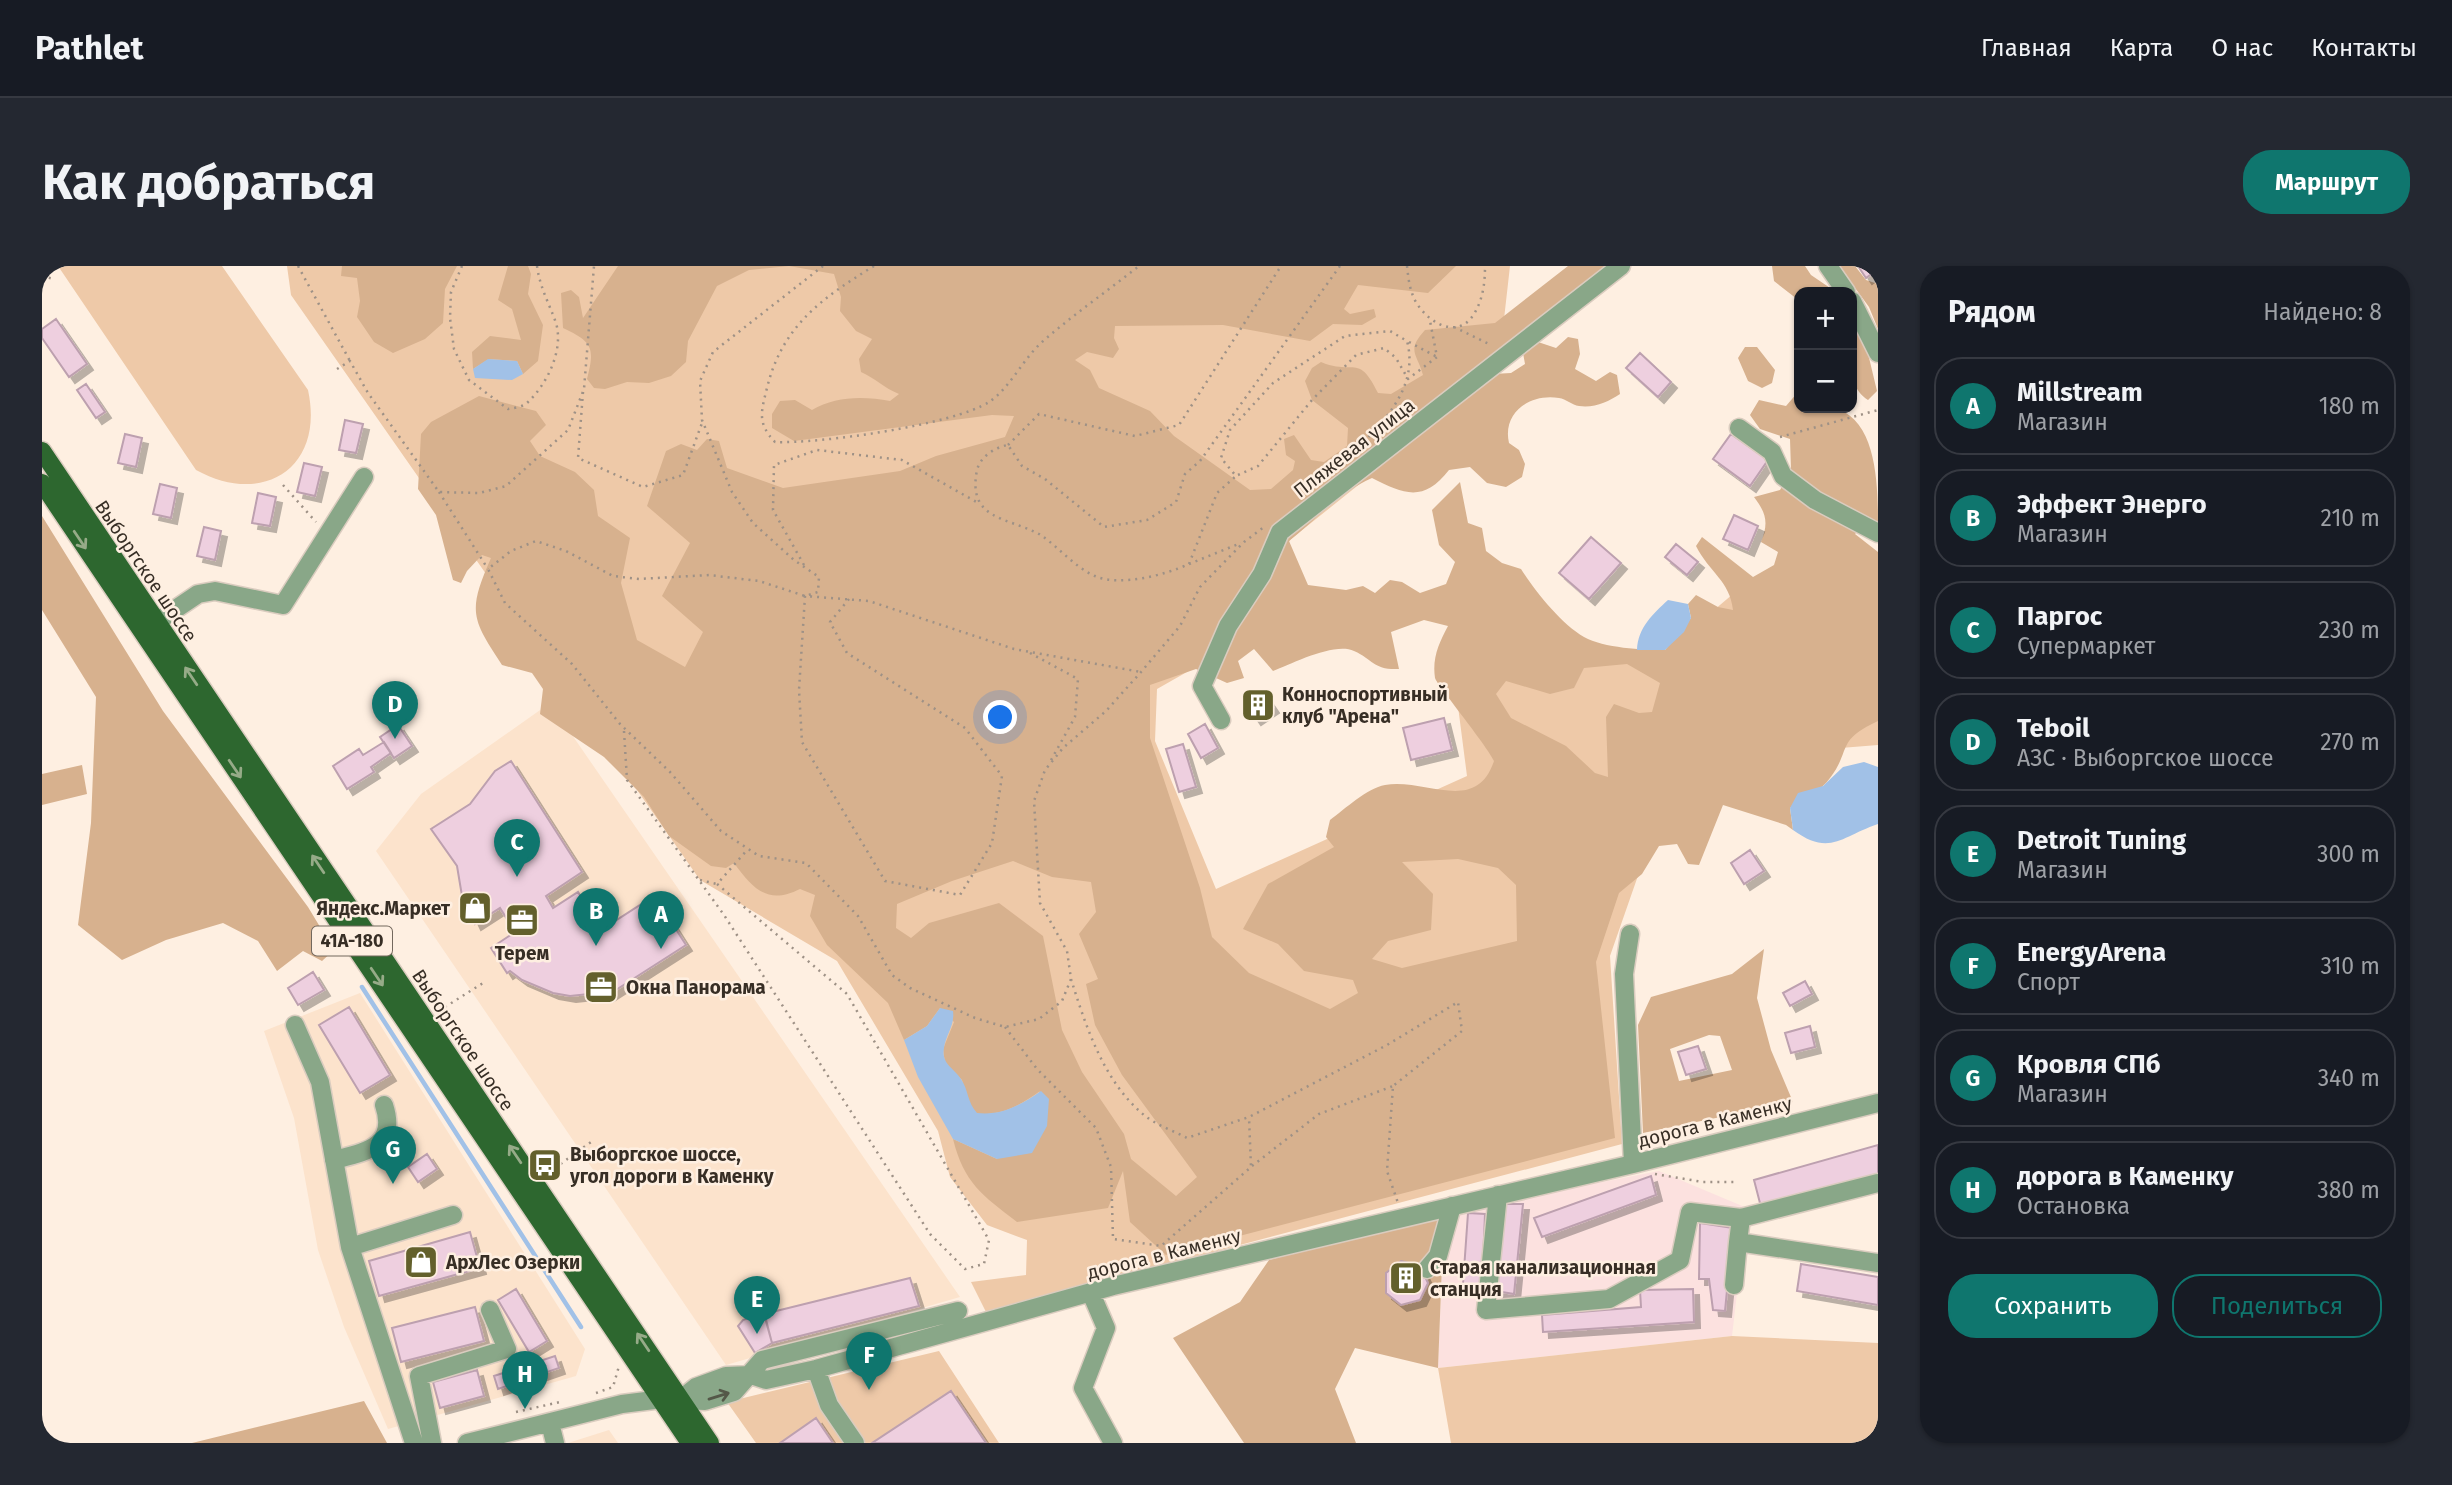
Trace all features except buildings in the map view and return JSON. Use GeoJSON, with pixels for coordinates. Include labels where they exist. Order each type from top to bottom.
{"type":"FeatureCollection","features":[{"type":"Feature","properties":{"kind":"main road","name":"Выборгское шоссе"},"geometry":{"type":"LineString","coordinates":[[42,452],[710,1443]]}},
{"type":"Feature","properties":{"kind":"main road","name":"Выборгское шоссе"},"geometry":{"type":"LineString","coordinates":[[42,483],[690,1443]]}},
{"type":"Feature","properties":{"kind":"street","name":"Пляжевая улица"},"geometry":{"type":"LineString","coordinates":[[1221,720],[1202,686],[1228,626],[1262,574],[1280,532],[1621,266]]}},
{"type":"Feature","properties":{"kind":"street"},"geometry":{"type":"LineString","coordinates":[[1828,266],[1843,287]]}},
{"type":"Feature","properties":{"kind":"street"},"geometry":{"type":"LineString","coordinates":[[1857,311],[1878,353]]}},
{"type":"Feature","properties":{"kind":"street"},"geometry":{"type":"LineString","coordinates":[[1739,428],[1777,458],[1783,476],[1815,500],[1878,533]]}},
{"type":"Feature","properties":{"kind":"street"},"geometry":{"type":"LineString","coordinates":[[155,623],[198,594],[207,592],[215,591],[283,604],[364,477]]}},
{"type":"Feature","properties":{"kind":"street"},"geometry":{"type":"LineString","coordinates":[[1630,934],[1624,974],[1633,1164]]}},
{"type":"Feature","properties":{"kind":"street"},"geometry":{"type":"LineString","coordinates":[[295,1025],[320,1082],[351,1247],[414,1443]]}},
{"type":"Feature","properties":{"kind":"street","name":"дорога в Каменку"},"geometry":{"type":"LineString","coordinates":[[751,1375],[766,1380],[816,1368],[1091,1293],[1878,1103]]}},
{"type":"Feature","properties":{"kind":"street"},"geometry":{"type":"LineString","coordinates":[[334,1160],[367,1152],[380,1143],[388,1129],[384,1105]]}},
{"type":"Feature","properties":{"kind":"street"},"geometry":{"type":"LineString","coordinates":[[1498,1195],[1486,1310],[1609,1298],[1680,1260],[1690,1212],[1741,1218],[1878,1183]]}},
{"type":"Feature","properties":{"kind":"street"},"geometry":{"type":"LineString","coordinates":[[1427,1269],[1438,1256],[1451,1206]]}},
{"type":"Feature","properties":{"kind":"street"},"geometry":{"type":"LineString","coordinates":[[351,1247],[453,1215]]}},
{"type":"Feature","properties":{"kind":"street"},"geometry":{"type":"LineString","coordinates":[[1734,1285],[1741,1218]]}},
{"type":"Feature","properties":{"kind":"street"},"geometry":{"type":"LineString","coordinates":[[1738,1242],[1878,1263]]}},
{"type":"Feature","properties":{"kind":"street"},"geometry":{"type":"LineString","coordinates":[[1091,1293],[1106,1328],[1083,1388],[1113,1443]]}},
{"type":"Feature","properties":{"kind":"street"},"geometry":{"type":"LineString","coordinates":[[432,1443],[419,1376],[507,1349],[490,1310]]}},
{"type":"Feature","properties":{"kind":"street"},"geometry":{"type":"LineString","coordinates":[[468,1443],[614,1406],[662,1399],[705,1401],[734,1392],[762,1360],[958,1311]]}},
{"type":"Feature","properties":{"kind":"street"},"geometry":{"type":"LineString","coordinates":[[816,1368],[829,1405],[855,1443]]}},
{"type":"Feature","properties":{"kind":"street"},"geometry":{"type":"LineString","coordinates":[[550,1423],[555,1443]]}},
{"type":"Feature","properties":{"kind":"path"},"geometry":{"type":"LineString","coordinates":[[298,266],[368,393],[439,492],[488,569],[505,603],[572,664],[624,728],[670,772],[721,831],[759,856],[806,863],[858,916],[892,975],[910,988],[975,1018],[1005,1027],[1039,1019],[1062,1001],[1071,979]]}},
{"type":"Feature","properties":{"kind":"path"},"geometry":{"type":"LineString","coordinates":[[462,266],[451,292],[450,318],[454,349],[469,380],[508,409],[526,404],[547,378],[556,356],[557,325],[541,290],[537,266]]}},
{"type":"Feature","properties":{"kind":"path"},"geometry":{"type":"LineString","coordinates":[[594,266],[578,458],[643,487],[683,475],[702,420]]}},
{"type":"Feature","properties":{"kind":"path"},"geometry":{"type":"LineString","coordinates":[[805,596],[818,592],[819,577],[753,523],[733,492],[702,420],[700,381],[713,352],[823,266]]}},
{"type":"Feature","properties":{"kind":"path"},"geometry":{"type":"LineString","coordinates":[[874,266],[840,286],[809,311],[774,360],[761,412],[764,430],[775,442],[798,443],[847,437],[957,415],[990,401],[1041,343],[1139,266]]}},
{"type":"Feature","properties":{"kind":"path"},"geometry":{"type":"LineString","coordinates":[[980,504],[974,484],[979,463],[997,447],[1008,445],[1039,414],[1071,419],[1135,436],[1179,425],[1281,266]]}},
{"type":"Feature","properties":{"kind":"path"},"geometry":{"type":"LineString","coordinates":[[1008,445],[1022,466],[1045,479],[1104,527],[1147,520],[1176,502],[1185,474],[1200,461],[1220,429],[1308,314],[1340,266]]}},
{"type":"Feature","properties":{"kind":"path"},"geometry":{"type":"LineString","coordinates":[[1407,266],[1412,295],[1430,321],[1437,357]]}},
{"type":"Feature","properties":{"kind":"path"},"geometry":{"type":"LineString","coordinates":[[1453,327],[1463,326],[1474,315],[1485,288],[1486,266]]}},
{"type":"Feature","properties":{"kind":"path"},"geometry":{"type":"LineString","coordinates":[[42,276],[54,279]]}},
{"type":"Feature","properties":{"kind":"path"},"geometry":{"type":"LineString","coordinates":[[1430,321],[1453,327],[1479,342],[1511,351]]}},
{"type":"Feature","properties":{"kind":"path"},"geometry":{"type":"LineString","coordinates":[[1237,475],[1221,458],[1230,430],[1273,383],[1345,336],[1390,331],[1437,357]]}},
{"type":"Feature","properties":{"kind":"path"},"geometry":{"type":"LineString","coordinates":[[1338,466],[1384,422],[1408,379],[1412,360],[1407,341]]}},
{"type":"Feature","properties":{"kind":"path"},"geometry":{"type":"LineString","coordinates":[[1189,564],[1217,494],[1237,475],[1258,466],[1312,400],[1356,355],[1384,348],[1396,358],[1408,379]]}},
{"type":"Feature","properties":{"kind":"path"},"geometry":{"type":"LineString","coordinates":[[1408,379],[1437,357]]}},
{"type":"Feature","properties":{"kind":"path"},"geometry":{"type":"LineString","coordinates":[[337,369],[350,361]]}},
{"type":"Feature","properties":{"kind":"path"},"geometry":{"type":"LineString","coordinates":[[439,492],[479,493],[506,486],[568,430],[584,389]]}},
{"type":"Feature","properties":{"kind":"path"},"geometry":{"type":"LineString","coordinates":[[1760,442],[1878,410]]}},
{"type":"Feature","properties":{"kind":"path"},"geometry":{"type":"LineString","coordinates":[[806,568],[772,510],[774,465],[817,450],[902,460],[980,504],[997,519],[1038,534],[1096,576],[1121,580],[1172,572],[1244,542]]}},
{"type":"Feature","properties":{"kind":"path"},"geometry":{"type":"LineString","coordinates":[[283,485],[327,535]]}},
{"type":"Feature","properties":{"kind":"path"},"geometry":{"type":"LineString","coordinates":[[1045,770],[1063,748],[1106,710],[1180,626],[1200,587],[1244,542],[1266,525]]}},
{"type":"Feature","properties":{"kind":"path"},"geometry":{"type":"LineString","coordinates":[[488,569],[511,551],[536,541],[566,551],[614,576],[639,579],[709,575],[759,581],[805,596],[869,601],[1027,651],[1141,672]]}},
{"type":"Feature","properties":{"kind":"path"},"geometry":{"type":"LineString","coordinates":[[805,596],[799,690],[802,743],[885,881],[960,895],[992,843],[1002,776],[965,728],[847,653],[830,622],[849,599]]}},
{"type":"Feature","properties":{"kind":"path"},"geometry":{"type":"LineString","coordinates":[[1005,1027],[1037,1069],[1096,1128],[1111,1167],[1113,1239],[1161,1246],[1251,1167],[1319,1114],[1393,1086],[1462,1031],[1458,1002],[1387,1045],[1249,1117],[1187,1138],[1145,1116],[1118,1085],[1088,1033],[1071,979],[1066,951],[1040,903],[1034,801],[1045,770],[1075,717],[1078,679],[1027,651]]}},
{"type":"Feature","properties":{"kind":"path"},"geometry":{"type":"LineString","coordinates":[[624,728],[626,779],[700,880],[930,1234],[965,1269],[984,1264],[989,1240],[847,993],[717,884],[700,880]]}},
{"type":"Feature","properties":{"kind":"path"},"geometry":{"type":"LineString","coordinates":[[717,884],[748,849]]}},
{"type":"Feature","properties":{"kind":"path"},"geometry":{"type":"LineString","coordinates":[[445,1007],[482,983]]}},
{"type":"Feature","properties":{"kind":"path"},"geometry":{"type":"LineString","coordinates":[[1393,1086],[1387,1171],[1403,1218]]}},
{"type":"Feature","properties":{"kind":"path"},"geometry":{"type":"LineString","coordinates":[[1249,1117],[1251,1167]]}},
{"type":"Feature","properties":{"kind":"path"},"geometry":{"type":"LineString","coordinates":[[555,1168],[591,1142]]}},
{"type":"Feature","properties":{"kind":"path"},"geometry":{"type":"LineString","coordinates":[[1633,1164],[1659,1176],[1736,1182]]}},
{"type":"Feature","properties":{"kind":"path"},"geometry":{"type":"LineString","coordinates":[[592,1394],[613,1387],[619,1370],[619,1358]]}},
{"type":"Feature","properties":{"kind":"path"},"geometry":{"type":"LineString","coordinates":[[516,1412],[563,1402]]}},
{"type":"Feature","properties":{"kind":"shaded area"},"geometry":{"type":"Polygon","coordinates":[[[58,266],[222,266],[308,390],[311,417],[307,441],[298,459],[284,473],[265,482],[244,484],[221,480],[196,470],[58,266]]]}},
{"type":"Feature","properties":{"kind":"shaded area"},"geometry":{"type":"Polygon","coordinates":[[[287,266],[1510,266],[1503,328],[1522,354],[1291,539],[1201,664],[1157,689],[1155,741],[1216,889],[1467,776],[1451,652],[1667,650],[1740,588],[1878,560],[1878,745],[1678,761],[1610,956],[1622,1144],[986,1312],[971,1282],[1026,1275],[1027,1240],[987,1225],[950,1177],[938,1131],[837,961],[700,880],[291,295],[287,266]]]}},
{"type":"Feature","properties":{"kind":"shaded area"},"geometry":{"type":"Polygon","coordinates":[[[342,266],[457,266],[445,289],[443,323],[425,339],[393,353],[374,342],[357,317],[360,301],[357,278],[341,276],[342,266]]]}},
{"type":"Feature","properties":{"kind":"shaded area"},"geometry":{"type":"Polygon","coordinates":[[[508,266],[528,266],[531,274],[528,294],[543,325],[538,361],[523,374],[517,361],[489,359],[473,369],[472,352],[490,336],[521,340],[512,309],[498,300],[508,266]]]}},
{"type":"Feature","properties":{"kind":"shaded area"},"geometry":{"type":"Polygon","coordinates":[[[618,266],[789,266],[749,270],[717,286],[688,341],[686,362],[671,376],[649,383],[627,382],[605,389],[594,388],[587,379],[591,360],[589,347],[581,338],[563,328],[561,293],[571,290],[579,297],[583,318],[618,266]]]}},
{"type":"Feature","properties":{"kind":"shaded area"},"geometry":{"type":"Polygon","coordinates":[[[789,266],[1456,266],[1428,293],[1358,285],[1344,309],[1350,314],[1374,309],[1376,317],[1362,325],[1333,324],[1310,341],[1223,325],[1115,326],[1114,338],[1119,349],[1113,358],[1087,352],[1075,360],[1090,370],[1099,388],[1150,411],[1174,436],[1250,490],[1271,489],[1293,470],[1295,461],[1286,455],[1284,439],[1294,435],[1311,460],[1324,462],[1347,446],[1348,428],[1312,400],[1305,381],[1312,368],[1321,362],[1360,369],[1371,380],[1378,393],[1391,394],[1423,375],[1414,348],[1425,330],[1495,323],[1568,266],[1606,266],[1543,321],[1493,374],[1511,373],[1525,364],[1523,353],[1535,341],[1556,348],[1568,337],[1578,339],[1580,354],[1575,369],[1596,381],[1610,372],[1617,375],[1620,394],[1606,402],[1590,406],[1579,406],[1548,397],[1521,407],[1514,414],[1508,432],[1509,443],[1519,450],[1525,464],[1522,477],[1506,487],[1487,483],[1470,467],[1449,470],[1431,487],[1414,492],[1394,488],[1372,478],[1340,498],[1289,541],[1308,585],[1346,590],[1363,586],[1375,593],[1390,580],[1402,582],[1420,593],[1446,584],[1455,562],[1439,545],[1432,510],[1460,482],[1468,523],[1482,528],[1486,551],[1502,563],[1521,569],[1549,606],[1575,631],[1592,641],[1623,648],[1665,650],[1691,618],[1688,604],[1696,595],[1718,607],[1733,610],[1728,591],[1696,546],[1702,537],[1753,577],[1774,565],[1778,552],[1761,542],[1765,518],[1754,497],[1780,490],[1791,470],[1790,439],[1760,429],[1750,415],[1759,400],[1786,406],[1794,397],[1794,413],[1844,413],[1851,417],[1861,428],[1868,443],[1876,477],[1878,528],[1863,526],[1855,534],[1878,552],[1878,721],[1855,734],[1826,783],[1790,808],[1793,830],[1786,825],[1723,805],[1699,865],[1688,864],[1677,844],[1659,846],[1642,874],[1619,893],[1596,962],[1615,1138],[1166,1255],[1130,1222],[1123,1171],[1108,1208],[1017,1222],[976,1187],[963,1167],[953,1139],[997,1159],[1040,1091],[1010,1108],[977,1114],[968,1104],[962,1080],[945,1063],[943,1049],[954,1022],[940,1008],[927,1026],[904,1040],[888,1003],[827,945],[810,916],[815,895],[800,889],[789,894],[770,895],[748,881],[734,863],[726,868],[711,866],[669,836],[644,797],[604,757],[540,714],[543,689],[532,673],[502,665],[479,625],[476,614],[478,591],[491,558],[482,555],[467,571],[461,583],[453,580],[436,515],[418,489],[421,434],[431,422],[479,396],[536,411],[546,425],[530,441],[540,456],[575,472],[594,490],[598,516],[630,538],[621,583],[637,640],[685,667],[703,632],[662,596],[690,543],[647,506],[666,451],[681,444],[697,450],[707,439],[719,441],[727,468],[783,488],[900,471],[936,456],[1005,437],[1014,416],[992,415],[794,441],[772,428],[772,414],[780,401],[795,400],[812,410],[830,402],[850,398],[890,401],[899,394],[861,372],[859,359],[872,339],[856,331],[840,311],[841,297],[834,274],[789,266]],[[1424,620],[1391,632],[1399,669],[1384,668],[1354,651],[1336,649],[1273,671],[1254,649],[1238,661],[1244,678],[1227,683],[1196,669],[1150,685],[1150,738],[1200,888],[1212,937],[1249,973],[1330,1009],[1358,993],[1353,980],[1304,971],[1278,944],[1243,929],[1268,884],[1334,847],[1326,837],[1330,820],[1371,790],[1385,785],[1401,784],[1448,791],[1462,790],[1475,787],[1486,777],[1494,761],[1435,678],[1437,651],[1448,626],[1424,620]],[[1627,664],[1584,668],[1574,688],[1550,694],[1506,681],[1496,694],[1511,718],[1566,746],[1595,773],[1608,777],[1606,717],[1614,704],[1639,713],[1652,712],[1660,683],[1627,664]],[[1458,859],[1402,862],[1433,894],[1431,930],[1388,941],[1372,959],[1402,968],[1517,941],[1516,885],[1498,868],[1458,859]],[[1013,861],[952,881],[897,904],[896,928],[911,938],[929,923],[999,903],[1043,936],[1062,1030],[1082,1072],[1124,1134],[1131,1159],[1176,1196],[1197,1177],[1122,1075],[1095,1025],[1086,984],[1098,979],[1079,934],[1096,912],[1091,882],[1052,877],[1013,861]]]}},
{"type":"Feature","properties":{"kind":"shaded area"},"geometry":{"type":"Polygon","coordinates":[[[1772,266],[1805,266],[1811,275],[1829,287],[1794,287],[1794,297],[1774,281],[1772,266]]]}},
{"type":"Feature","properties":{"kind":"shaded area"},"geometry":{"type":"Polygon","coordinates":[[[1839,266],[1855,266],[1866,280],[1878,284],[1878,329],[1869,307],[1857,287],[1839,266]]]}},
{"type":"Feature","properties":{"kind":"shaded area"},"geometry":{"type":"Polygon","coordinates":[[[1857,329],[1865,341],[1877,391],[1868,400],[1857,389],[1857,329]]]}},
{"type":"Feature","properties":{"kind":"shaded area"},"geometry":{"type":"Polygon","coordinates":[[[1745,347],[1757,347],[1775,370],[1772,383],[1762,388],[1748,381],[1738,358],[1745,347]]]}},
{"type":"Feature","properties":{"kind":"shaded area"},"geometry":{"type":"Polygon","coordinates":[[[42,516],[163,711],[308,907],[334,950],[322,961],[303,951],[277,971],[258,941],[223,923],[166,940],[122,960],[78,925],[91,823],[96,697],[42,610],[42,516]]]}},
{"type":"Feature","properties":{"kind":"shaded area"},"geometry":{"type":"Polygon","coordinates":[[[550,703],[960,1297],[726,1365],[376,851],[421,794],[550,703]]]}},
{"type":"Feature","properties":{"kind":"shaded area"},"geometry":{"type":"Polygon","coordinates":[[[82,765],[87,794],[42,805],[42,774],[82,765]]]}},
{"type":"Feature","properties":{"kind":"shaded area"},"geometry":{"type":"Polygon","coordinates":[[[1764,949],[1757,998],[1771,1050],[1793,1102],[1643,1133],[1638,1025],[1651,997],[1732,974],[1764,949]],[[1709,1035],[1670,1049],[1679,1081],[1732,1070],[1720,1036],[1709,1035]]]}},
{"type":"Feature","properties":{"kind":"shaded area"},"geometry":{"type":"Polygon","coordinates":[[[360,993],[585,1349],[576,1376],[388,1429],[344,1327],[318,1250],[294,1118],[264,1031],[360,993]]]}},
{"type":"Feature","properties":{"kind":"shaded area"},"geometry":{"type":"Polygon","coordinates":[[[1659,1171],[1747,1208],[1732,1336],[1438,1368],[1444,1213],[1659,1171]]]}},
{"type":"Feature","properties":{"kind":"shaded area"},"geometry":{"type":"Polygon","coordinates":[[[1444,1213],[1438,1368],[1355,1348],[1335,1389],[1356,1443],[1244,1443],[1173,1338],[1240,1302],[1269,1260],[1444,1213]]]}},
{"type":"Feature","properties":{"kind":"shaded area"},"geometry":{"type":"Polygon","coordinates":[[[1732,1336],[1878,1343],[1878,1443],[1451,1443],[1438,1368],[1732,1336]]]}},
{"type":"Feature","properties":{"kind":"shaded area"},"geometry":{"type":"Polygon","coordinates":[[[939,1351],[999,1443],[756,1443],[727,1402],[939,1351]]]}},
{"type":"Feature","properties":{"kind":"shaded area"},"geometry":{"type":"Polygon","coordinates":[[[364,1401],[387,1443],[192,1443],[364,1401]]]}},
{"type":"Feature","properties":{"kind":"shaded area"},"geometry":{"type":"Polygon","coordinates":[[[609,1430],[618,1443],[568,1443],[609,1430]]]}},
{"type":"Feature","properties":{"kind":"water"},"geometry":{"type":"Polygon","coordinates":[[[488,359],[517,361],[523,374],[512,380],[475,378],[473,369],[488,359]]]}},
{"type":"Feature","properties":{"kind":"water"},"geometry":{"type":"Polygon","coordinates":[[[1668,600],[1688,604],[1691,618],[1684,632],[1665,650],[1637,650],[1643,628],[1668,600]]]}},
{"type":"Feature","properties":{"kind":"water"},"geometry":{"type":"Polygon","coordinates":[[[1864,762],[1878,767],[1878,824],[1836,842],[1827,843],[1806,838],[1793,830],[1790,808],[1798,793],[1823,786],[1843,767],[1864,762]]]}},
{"type":"Feature","properties":{"kind":"water"},"geometry":{"type":"Polygon","coordinates":[[[940,1008],[953,1011],[944,1058],[961,1079],[977,1113],[994,1113],[1010,1108],[1041,1091],[1049,1099],[1047,1126],[1032,1153],[997,1159],[953,1139],[918,1077],[904,1040],[927,1026],[940,1008]]]}},
{"type":"Feature","properties":{"kind":"waterway"},"geometry":{"type":"LineString","coordinates":[[362,987],[581,1327]]}},
{"type":"Feature","properties":{"kind":"place","name":"Конноспортивный клуб \"Арена\""},"geometry":{"type":"Point","coordinates":[1258,705]}},
{"type":"Feature","properties":{"kind":"place","name":"Teboil"},"geometry":{"type":"Point","coordinates":[395,739]}},
{"type":"Feature","properties":{"kind":"place","name":"Паргос"},"geometry":{"type":"Point","coordinates":[517,877]}},
{"type":"Feature","properties":{"kind":"place","name":"Яндекс.Маркет"},"geometry":{"type":"Point","coordinates":[475,908]}},
{"type":"Feature","properties":{"kind":"place","name":"Терем"},"geometry":{"type":"Point","coordinates":[522,920]}},
{"type":"Feature","properties":{"kind":"place","name":"Эффект Энерго"},"geometry":{"type":"Point","coordinates":[596,946]}},
{"type":"Feature","properties":{"kind":"place","name":"Millstream"},"geometry":{"type":"Point","coordinates":[661,949]}},
{"type":"Feature","properties":{"kind":"place","name":"Окна Панорама"},"geometry":{"type":"Point","coordinates":[601,987]}},
{"type":"Feature","properties":{"kind":"place","name":"Выборгское шоссе, угол дороги в Каменку"},"geometry":{"type":"Point","coordinates":[545,1165]}},
{"type":"Feature","properties":{"kind":"place","name":"Кровля СПб"},"geometry":{"type":"Point","coordinates":[393,1184]}},
{"type":"Feature","properties":{"kind":"place","name":"АрхЛес Озерки"},"geometry":{"type":"Point","coordinates":[421,1262]}},
{"type":"Feature","properties":{"kind":"place","name":"Старая канализационная станция"},"geometry":{"type":"Point","coordinates":[1406,1278]}},
{"type":"Feature","properties":{"kind":"place","name":"Detroit Tuning"},"geometry":{"type":"Point","coordinates":[757,1334]}},
{"type":"Feature","properties":{"kind":"place","name":"EnergyArena"},"geometry":{"type":"Point","coordinates":[869,1390]}},
{"type":"Feature","properties":{"kind":"place","name":"дорога в Каменку"},"geometry":{"type":"Point","coordinates":[525,1409]}}]}
